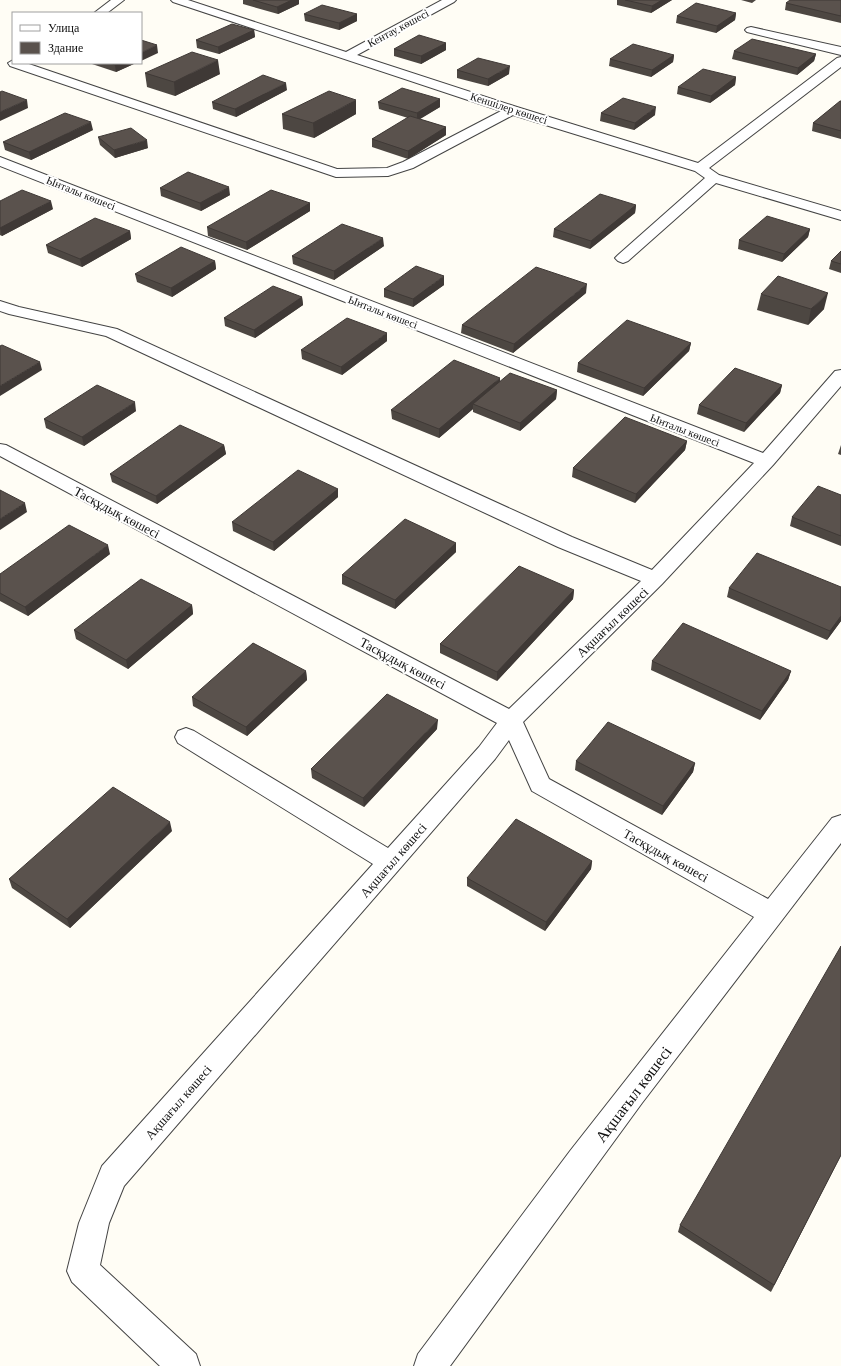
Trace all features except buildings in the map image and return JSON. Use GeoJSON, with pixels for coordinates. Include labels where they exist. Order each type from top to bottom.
{"type":"FeatureCollection","features":[{"type":"Feature","properties":{"kind":"street"},"geometry":{"type":"LineString","coordinates":[[101,12],[118,0]]}},
{"type":"Feature","properties":{"kind":"street","name":"Кеншілер көшесі"},"geometry":{"type":"LineString","coordinates":[[177,0],[512,110],[700,168],[714,178],[841,216]]}},
{"type":"Feature","properties":{"kind":"street","name":"Кентау көшесі"},"geometry":{"type":"LineString","coordinates":[[347,56],[450,0]]}},
{"type":"Feature","properties":{"kind":"street"},"geometry":{"type":"LineString","coordinates":[[751,30],[841,51]]}},
{"type":"Feature","properties":{"kind":"street"},"geometry":{"type":"LineString","coordinates":[[700,168],[841,61]]}},
{"type":"Feature","properties":{"kind":"street"},"geometry":{"type":"LineString","coordinates":[[13,64],[336,172],[388,172],[408,165],[512,110]]}},
{"type":"Feature","properties":{"kind":"street","name":"Ынталы көшесі"},"geometry":{"type":"LineString","coordinates":[[0,161],[766,461]]}},
{"type":"Feature","properties":{"kind":"street"},"geometry":{"type":"LineString","coordinates":[[623,258],[714,178]]}},
{"type":"Feature","properties":{"kind":"street"},"geometry":{"type":"LineString","coordinates":[[0,306],[15,311],[111,332],[565,542],[655,579]]}},
{"type":"Feature","properties":{"kind":"street","name":"Ақшағыл көшесі"},"geometry":{"type":"LineString","coordinates":[[184,1366],[84,1271],[94,1222],[113,1176],[487,753],[511,720],[655,579],[766,461],[841,375]]}},
{"type":"Feature","properties":{"kind":"street","name":"Тасқұдық көшесі"},"geometry":{"type":"LineString","coordinates":[[0,449],[511,720],[540,785],[771,914]]}},
{"type":"Feature","properties":{"kind":"street"},"geometry":{"type":"LineString","coordinates":[[186,737],[390,862]]}},
{"type":"Feature","properties":{"kind":"street","name":"Ақшағыл көшесі"},"geometry":{"type":"LineString","coordinates":[[430,1366],[502,1265],[771,914],[841,826]]}}]}
